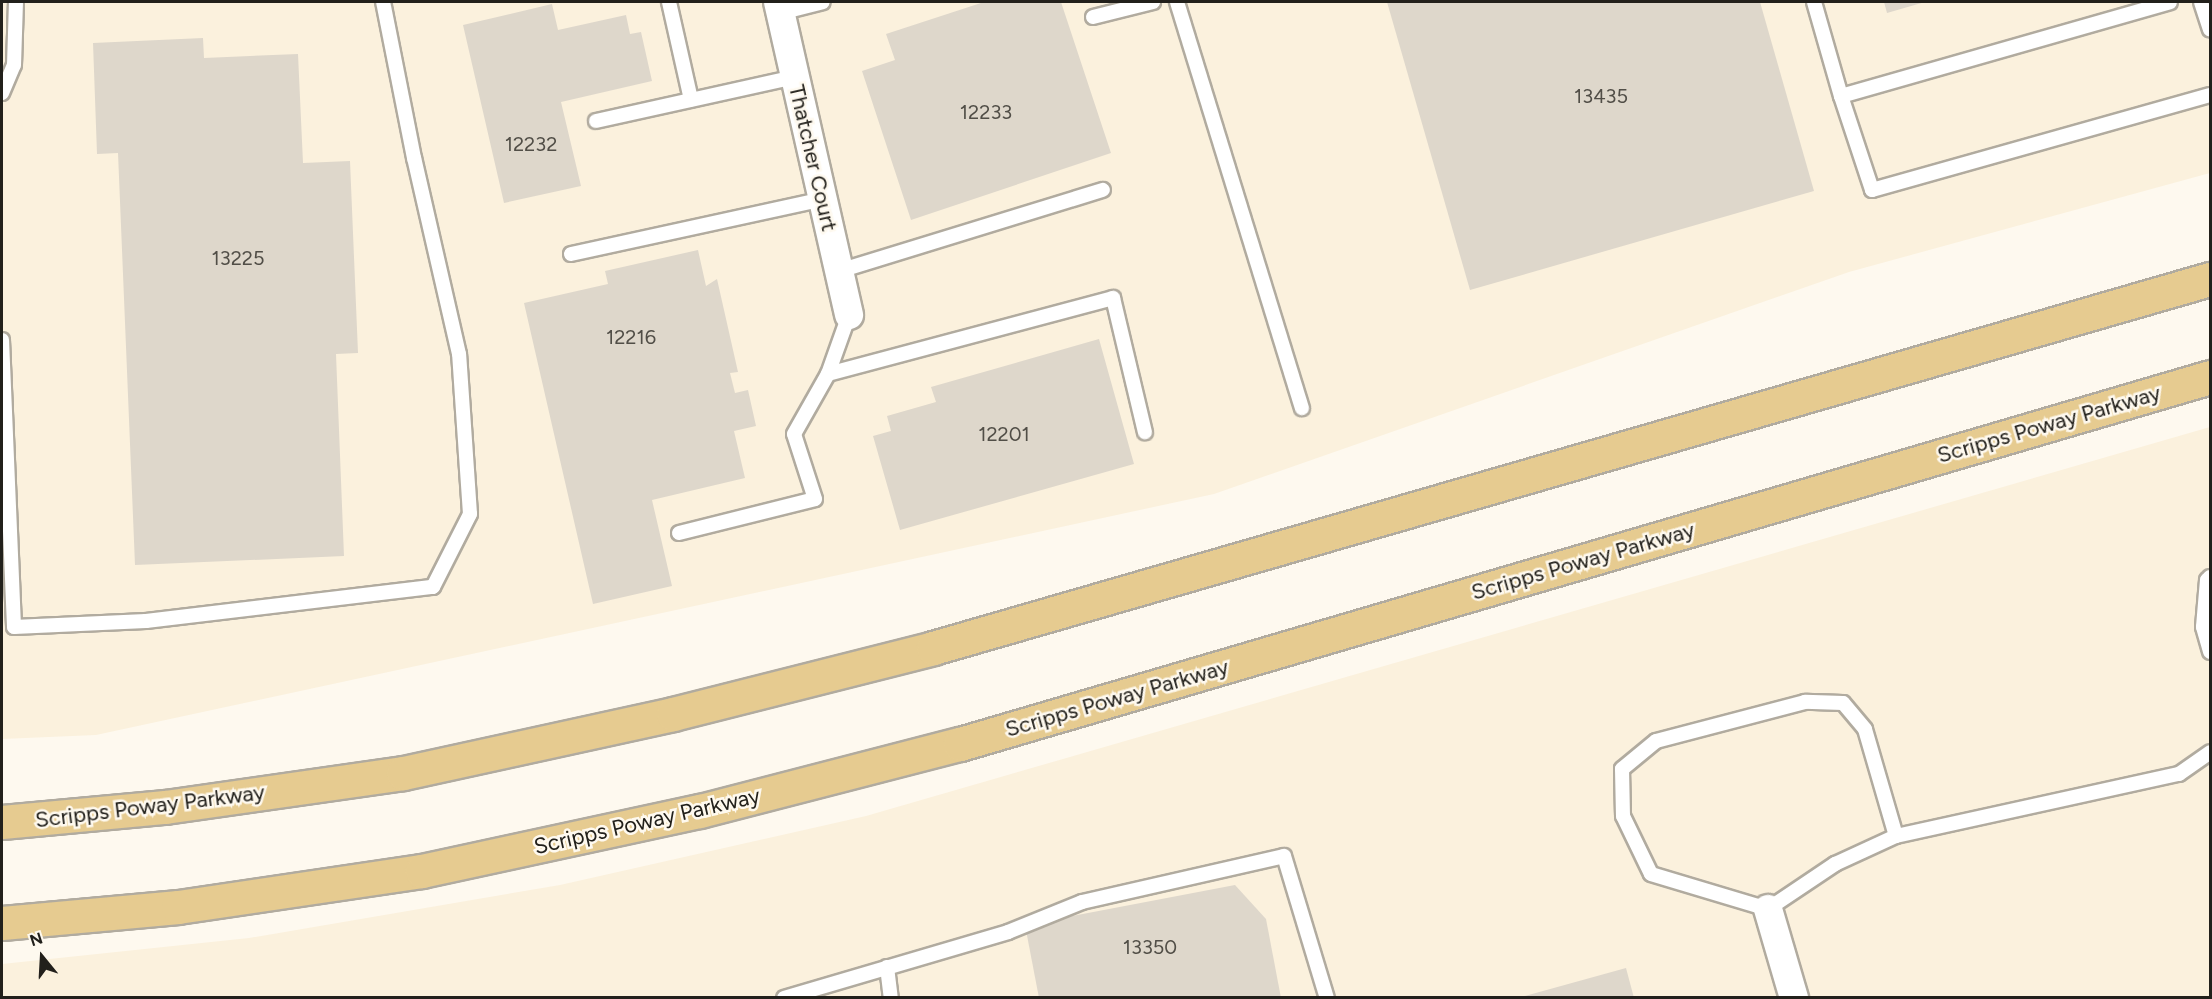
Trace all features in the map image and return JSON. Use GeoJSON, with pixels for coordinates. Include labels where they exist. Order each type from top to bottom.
{"type":"FeatureCollection","features":[{"type":"Feature","properties":{"kind":"main road","name":"Scripps Poway Parkway"},"geometry":{"type":"LineString","coordinates":[[2,822],[165,807],[403,773],[673,714],[933,648],[2211,279]]}},
{"type":"Feature","properties":{"kind":"main road","name":"Scripps Poway Parkway"},"geometry":{"type":"LineString","coordinates":[[2,923],[178,907],[422,870],[700,811],[960,744],[2211,377]]}},
{"type":"Feature","properties":{"kind":"street","name":"Thatcher Court"},"geometry":{"type":"LineString","coordinates":[[779,7],[849,315]]}},
{"type":"Feature","properties":{"kind":"street"},"geometry":{"type":"LineString","coordinates":[[1768,909],[1794,998]]}},
{"type":"Feature","properties":{"kind":"lane"},"geometry":{"type":"LineString","coordinates":[[2,93],[14,65],[16,2]]}},
{"type":"Feature","properties":{"kind":"lane"},"geometry":{"type":"LineString","coordinates":[[2,340],[14,627],[146,621],[434,587],[470,514],[459,354],[383,2]]}},
{"type":"Feature","properties":{"kind":"lane"},"geometry":{"type":"LineString","coordinates":[[669,2],[691,100]]}},
{"type":"Feature","properties":{"kind":"lane"},"geometry":{"type":"LineString","coordinates":[[779,7],[823,2]]}},
{"type":"Feature","properties":{"kind":"lane"},"geometry":{"type":"LineString","coordinates":[[1093,17],[1153,2]]}},
{"type":"Feature","properties":{"kind":"lane"},"geometry":{"type":"LineString","coordinates":[[1177,2],[1302,408]]}},
{"type":"Feature","properties":{"kind":"lane"},"geometry":{"type":"LineString","coordinates":[[1814,2],[1841,96],[1872,190],[2211,95]]}},
{"type":"Feature","properties":{"kind":"lane"},"geometry":{"type":"LineString","coordinates":[[1841,96],[2170,2]]}},
{"type":"Feature","properties":{"kind":"lane"},"geometry":{"type":"LineString","coordinates":[[2201,2],[2211,30]]}},
{"type":"Feature","properties":{"kind":"lane"},"geometry":{"type":"LineString","coordinates":[[596,121],[794,77]]}},
{"type":"Feature","properties":{"kind":"lane"},"geometry":{"type":"LineString","coordinates":[[839,271],[1103,190]]}},
{"type":"Feature","properties":{"kind":"lane"},"geometry":{"type":"LineString","coordinates":[[570,254],[822,199]]}},
{"type":"Feature","properties":{"kind":"lane"},"geometry":{"type":"LineString","coordinates":[[828,374],[1113,298],[1145,432]]}},
{"type":"Feature","properties":{"kind":"lane"},"geometry":{"type":"LineString","coordinates":[[679,533],[815,499],[794,434],[828,374],[849,315]]}},
{"type":"Feature","properties":{"kind":"lane"},"geometry":{"type":"LineString","coordinates":[[2211,577],[2207,580],[2203,627],[2211,652]]}},
{"type":"Feature","properties":{"kind":"lane"},"geometry":{"type":"LineString","coordinates":[[1896,836],[1865,729],[1843,704],[1805,702],[1656,741],[1622,769],[1623,816],[1651,874],[1768,909],[1834,864],[1896,836],[2179,774],[2211,752]]}},
{"type":"Feature","properties":{"kind":"lane"},"geometry":{"type":"LineString","coordinates":[[784,998],[1008,932],[1082,902],[1284,856],[1327,998]]}},
{"type":"Feature","properties":{"kind":"lane"},"geometry":{"type":"LineString","coordinates":[[887,967],[891,998]]}},
{"type":"Feature","properties":{"kind":"shaded area"},"geometry":{"type":"Polygon","coordinates":[[[2,2],[2210,2],[2210,173],[1849,272],[1214,494],[96,735],[2,739],[2,2]]]}},
{"type":"Feature","properties":{"kind":"shaded area"},"geometry":{"type":"Polygon","coordinates":[[[2210,427],[2210,997],[2,998],[2,964],[249,938],[560,885],[866,816],[2210,427]]]}},
{"type":"Feature","properties":{"kind":"building"},"geometry":{"type":"Polygon","coordinates":[[[984,2],[1061,2],[1111,153],[911,220],[862,71],[895,60],[886,34],[984,2]]]}},
{"type":"Feature","properties":{"kind":"building"},"geometry":{"type":"Polygon","coordinates":[[[1387,2],[1760,2],[1814,191],[1470,290],[1387,2]]]}},
{"type":"Feature","properties":{"kind":"building"},"geometry":{"type":"Polygon","coordinates":[[[1884,2],[1925,2],[1887,13],[1884,2]]]}},
{"type":"Feature","properties":{"kind":"building"},"geometry":{"type":"Polygon","coordinates":[[[552,4],[558,30],[626,15],[630,34],[641,32],[652,81],[561,102],[581,186],[504,203],[463,25],[552,4]]]}},
{"type":"Feature","properties":{"kind":"building"},"geometry":{"type":"Polygon","coordinates":[[[203,38],[204,58],[298,54],[303,163],[350,161],[358,353],[336,354],[344,556],[135,565],[118,153],[97,154],[93,43],[203,38]]]}},
{"type":"Feature","properties":{"kind":"building"},"geometry":{"type":"Polygon","coordinates":[[[698,250],[706,286],[717,279],[738,372],[730,373],[735,393],[748,390],[756,426],[734,431],[745,478],[652,500],[672,586],[593,604],[524,303],[608,284],[605,271],[698,250]]]}},
{"type":"Feature","properties":{"kind":"building"},"geometry":{"type":"Polygon","coordinates":[[[1099,339],[1134,464],[900,530],[873,436],[891,431],[887,416],[936,402],[931,387],[1099,339]]]}},
{"type":"Feature","properties":{"kind":"building"},"geometry":{"type":"Polygon","coordinates":[[[1235,885],[1266,919],[1281,998],[1039,998],[1025,925],[1235,885]]]}},
{"type":"Feature","properties":{"kind":"building"},"geometry":{"type":"Polygon","coordinates":[[[1626,968],[1634,998],[1521,998],[1521,997],[1626,968]]]}}]}
